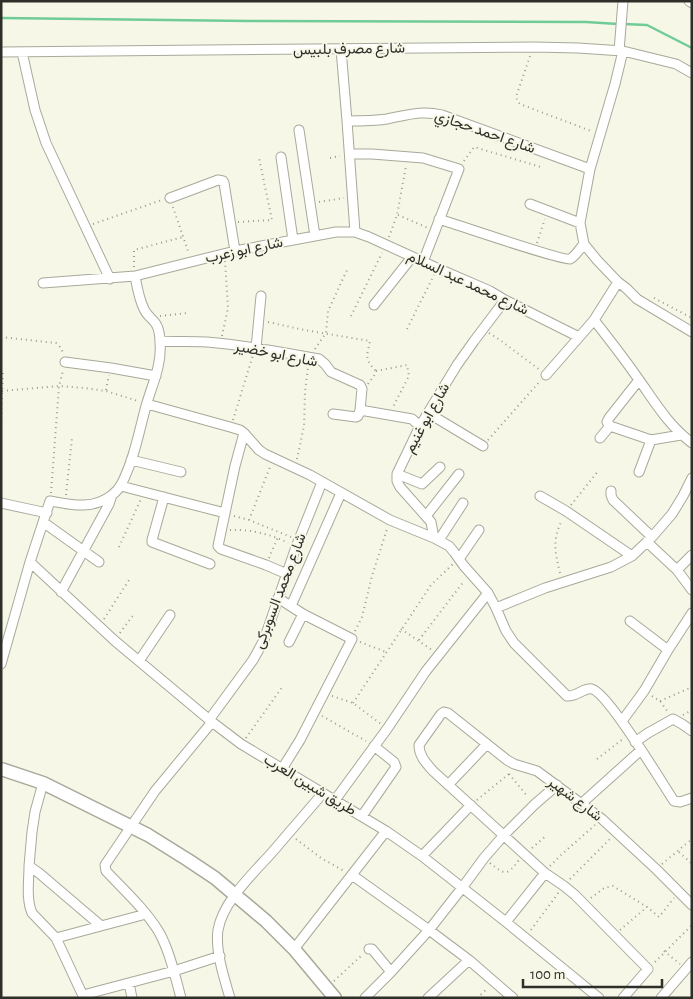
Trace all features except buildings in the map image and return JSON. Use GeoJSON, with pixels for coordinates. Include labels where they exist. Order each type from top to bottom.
{"type":"FeatureCollection","features":[{"type":"Feature","properties":{"kind":"street"},"geometry":{"type":"LineString","coordinates":[[623,1],[620,38],[621,51],[615,84],[590,169],[580,223],[584,244],[597,260],[636,299],[692,332]]}},
{"type":"Feature","properties":{"kind":"street","name":"شارع مصرف بلبيس"},"geometry":{"type":"LineString","coordinates":[[1,52],[578,48],[621,51],[676,64],[692,73]]}},
{"type":"Feature","properties":{"kind":"street"},"geometry":{"type":"LineString","coordinates":[[341,49],[355,232]]}},
{"type":"Feature","properties":{"kind":"street"},"geometry":{"type":"LineString","coordinates":[[22,52],[35,110],[44,138],[110,279]]}},
{"type":"Feature","properties":{"kind":"street","name":"شارع احمد حجازي"},"geometry":{"type":"LineString","coordinates":[[348,121],[387,119],[415,112],[433,113],[590,169]]}},
{"type":"Feature","properties":{"kind":"street"},"geometry":{"type":"LineString","coordinates":[[299,130],[315,236]]}},
{"type":"Feature","properties":{"kind":"street"},"geometry":{"type":"LineString","coordinates":[[350,154],[423,158],[459,169],[423,262]]}},
{"type":"Feature","properties":{"kind":"street"},"geometry":{"type":"LineString","coordinates":[[281,157],[293,240]]}},
{"type":"Feature","properties":{"kind":"street"},"geometry":{"type":"LineString","coordinates":[[170,198],[221,180],[224,183],[234,252]]}},
{"type":"Feature","properties":{"kind":"street"},"geometry":{"type":"LineString","coordinates":[[530,204],[580,223]]}},
{"type":"Feature","properties":{"kind":"street"},"geometry":{"type":"LineString","coordinates":[[440,219],[569,259],[584,244]]}},
{"type":"Feature","properties":{"kind":"street","name":"شارع ابو زعرب"},"geometry":{"type":"LineString","coordinates":[[43,283],[135,276],[224,254],[293,240],[336,232],[355,232]]}},
{"type":"Feature","properties":{"kind":"street","name":"شارع محمد عبد السلام"},"geometry":{"type":"LineString","coordinates":[[355,232],[490,291],[579,337]]}},
{"type":"Feature","properties":{"kind":"street"},"geometry":{"type":"LineString","coordinates":[[374,305],[412,257]]}},
{"type":"Feature","properties":{"kind":"street"},"geometry":{"type":"LineString","coordinates":[[1,664],[30,562],[50,501],[87,506],[95,504],[112,495],[121,486],[131,460],[160,359],[160,342],[157,326],[145,312],[135,276]]}},
{"type":"Feature","properties":{"kind":"street"},"geometry":{"type":"LineString","coordinates":[[546,375],[594,320],[618,282]]}},
{"type":"Feature","properties":{"kind":"street"},"geometry":{"type":"LineString","coordinates":[[256,348],[261,296]]}},
{"type":"Feature","properties":{"kind":"street","name":"شارع ابو غنيم"},"geometry":{"type":"LineString","coordinates":[[397,474],[420,426],[461,359],[505,300]]}},
{"type":"Feature","properties":{"kind":"street"},"geometry":{"type":"LineString","coordinates":[[594,320],[671,424],[692,443]]}},
{"type":"Feature","properties":{"kind":"street","name":"شارع ابو خضير"},"geometry":{"type":"LineString","coordinates":[[160,342],[220,343],[309,357],[322,361],[331,372],[361,386],[363,392]]}},
{"type":"Feature","properties":{"kind":"street"},"geometry":{"type":"LineString","coordinates":[[65,362],[156,376]]}},
{"type":"Feature","properties":{"kind":"street"},"geometry":{"type":"LineString","coordinates":[[639,380],[608,418],[607,422],[610,426],[651,440],[681,435]]}},
{"type":"Feature","properties":{"kind":"street"},"geometry":{"type":"LineString","coordinates":[[359,413],[363,392]]}},
{"type":"Feature","properties":{"kind":"street"},"geometry":{"type":"LineString","coordinates":[[146,404],[240,430],[260,450],[274,459],[296,468],[390,520],[449,546],[470,574],[488,593],[506,632],[514,643],[567,696],[572,697],[592,689],[604,699],[622,721],[674,801],[680,802],[692,798]]}},
{"type":"Feature","properties":{"kind":"street"},"geometry":{"type":"LineString","coordinates":[[428,413],[483,446]]}},
{"type":"Feature","properties":{"kind":"street"},"geometry":{"type":"LineString","coordinates":[[333,414],[388,414],[412,419],[420,426]]}},
{"type":"Feature","properties":{"kind":"street"},"geometry":{"type":"LineString","coordinates":[[600,438],[610,426]]}},
{"type":"Feature","properties":{"kind":"street"},"geometry":{"type":"LineString","coordinates":[[244,433],[218,546],[287,574]]}},
{"type":"Feature","properties":{"kind":"street"},"geometry":{"type":"LineString","coordinates":[[639,472],[651,440]]}},
{"type":"Feature","properties":{"kind":"street"},"geometry":{"type":"LineString","coordinates":[[131,460],[181,472]]}},
{"type":"Feature","properties":{"kind":"street"},"geometry":{"type":"LineString","coordinates":[[436,539],[431,522],[400,487],[397,481],[397,474],[422,484],[440,467]]}},
{"type":"Feature","properties":{"kind":"street"},"geometry":{"type":"LineString","coordinates":[[426,516],[459,474]]}},
{"type":"Feature","properties":{"kind":"street"},"geometry":{"type":"LineString","coordinates":[[496,608],[562,583],[612,567],[632,556],[672,514],[692,478]]}},
{"type":"Feature","properties":{"kind":"street","name":"شارع محمد السوبركى"},"geometry":{"type":"LineString","coordinates":[[146,914],[106,871],[105,865],[159,785],[211,721],[253,660],[268,629],[322,482]]}},
{"type":"Feature","properties":{"kind":"street"},"geometry":{"type":"LineString","coordinates":[[121,486],[225,513]]}},
{"type":"Feature","properties":{"kind":"street"},"geometry":{"type":"LineString","coordinates":[[611,492],[610,495],[613,500],[677,570],[692,590]]}},
{"type":"Feature","properties":{"kind":"street"},"geometry":{"type":"LineString","coordinates":[[291,606],[341,493]]}},
{"type":"Feature","properties":{"kind":"street"},"geometry":{"type":"LineString","coordinates":[[61,592],[109,504],[112,495]]}},
{"type":"Feature","properties":{"kind":"street"},"geometry":{"type":"LineString","coordinates":[[540,496],[566,511],[632,556]]}},
{"type":"Feature","properties":{"kind":"street"},"geometry":{"type":"LineString","coordinates":[[164,497],[152,540],[153,543],[210,564]]}},
{"type":"Feature","properties":{"kind":"street"},"geometry":{"type":"LineString","coordinates":[[1,503],[45,517],[84,551],[100,562]]}},
{"type":"Feature","properties":{"kind":"street"},"geometry":{"type":"LineString","coordinates":[[436,539],[462,503]]}},
{"type":"Feature","properties":{"kind":"street"},"geometry":{"type":"LineString","coordinates":[[459,559],[479,530]]}},
{"type":"Feature","properties":{"kind":"street"},"geometry":{"type":"LineString","coordinates":[[677,570],[692,555]]}},
{"type":"Feature","properties":{"kind":"street","name":"طريق شبين العرب"},"geometry":{"type":"LineString","coordinates":[[30,562],[98,627],[211,721],[242,744],[362,816],[422,856],[599,998]]}},
{"type":"Feature","properties":{"kind":"street"},"geometry":{"type":"LineString","coordinates":[[335,800],[387,729],[426,671],[488,593]]}},
{"type":"Feature","properties":{"kind":"street"},"geometry":{"type":"LineString","coordinates":[[278,598],[303,614],[352,639],[300,740],[282,769]]}},
{"type":"Feature","properties":{"kind":"street"},"geometry":{"type":"LineString","coordinates":[[622,721],[644,691],[692,613]]}},
{"type":"Feature","properties":{"kind":"street"},"geometry":{"type":"LineString","coordinates":[[289,642],[303,614]]}},
{"type":"Feature","properties":{"kind":"street"},"geometry":{"type":"LineString","coordinates":[[139,661],[170,616]]}},
{"type":"Feature","properties":{"kind":"street"},"geometry":{"type":"LineString","coordinates":[[630,622],[668,650]]}},
{"type":"Feature","properties":{"kind":"street","name":"شارع شهير"},"geometry":{"type":"LineString","coordinates":[[448,785],[422,758],[419,748],[440,714],[444,712],[448,713],[507,760],[538,771],[602,819],[692,905]]}},
{"type":"Feature","properties":{"kind":"street"},"geometry":{"type":"LineString","coordinates":[[633,738],[648,733],[673,720],[691,729]]}},
{"type":"Feature","properties":{"kind":"street"},"geometry":{"type":"LineString","coordinates":[[487,744],[448,785],[545,873],[564,886],[584,904],[648,969],[623,998]]}},
{"type":"Feature","properties":{"kind":"street"},"geometry":{"type":"LineString","coordinates":[[362,816],[396,767],[394,762],[374,746]]}},
{"type":"Feature","properties":{"kind":"street"},"geometry":{"type":"LineString","coordinates":[[581,804],[640,750]]}},
{"type":"Feature","properties":{"kind":"street"},"geometry":{"type":"LineString","coordinates":[[1,769],[43,784],[131,826],[188,860],[235,894],[266,921],[294,949],[331,993]]}},
{"type":"Feature","properties":{"kind":"street"},"geometry":{"type":"LineString","coordinates":[[43,784],[35,812],[32,832],[29,866],[30,908],[32,913],[56,938],[83,996],[174,971],[220,956]]}},
{"type":"Feature","properties":{"kind":"street"},"geometry":{"type":"LineString","coordinates":[[365,998],[429,930],[504,834],[557,785]]}},
{"type":"Feature","properties":{"kind":"street"},"geometry":{"type":"LineString","coordinates":[[230,998],[220,956],[218,936],[220,923],[235,894],[323,793]]}},
{"type":"Feature","properties":{"kind":"street"},"geometry":{"type":"LineString","coordinates":[[422,856],[471,805]]}},
{"type":"Feature","properties":{"kind":"street"},"geometry":{"type":"LineString","coordinates":[[294,949],[386,831]]}},
{"type":"Feature","properties":{"kind":"street"},"geometry":{"type":"LineString","coordinates":[[29,866],[100,925]]}},
{"type":"Feature","properties":{"kind":"street"},"geometry":{"type":"LineString","coordinates":[[506,922],[545,873]]}},
{"type":"Feature","properties":{"kind":"street"},"geometry":{"type":"LineString","coordinates":[[352,876],[469,960],[513,998]]}},
{"type":"Feature","properties":{"kind":"street"},"geometry":{"type":"LineString","coordinates":[[56,938],[146,914],[159,933],[174,971],[180,998]]}},
{"type":"Feature","properties":{"kind":"street"},"geometry":{"type":"LineString","coordinates":[[369,949],[372,949],[391,972]]}},
{"type":"Feature","properties":{"kind":"street"},"geometry":{"type":"LineString","coordinates":[[428,998],[469,960]]}},
{"type":"Feature","properties":{"kind":"street"},"geometry":{"type":"LineString","coordinates":[[661,998],[689,965]]}},
{"type":"Feature","properties":{"kind":"street"},"geometry":{"type":"LineString","coordinates":[[128,983],[132,998]]}},
{"type":"Feature","properties":{"kind":"path"},"geometry":{"type":"LineString","coordinates":[[533,47],[516,98],[518,102],[600,135]]}},
{"type":"Feature","properties":{"kind":"path"},"geometry":{"type":"LineString","coordinates":[[459,169],[474,147],[541,167]]}},
{"type":"Feature","properties":{"kind":"path"},"geometry":{"type":"LineString","coordinates":[[351,316],[386,244],[397,215],[408,156]]}},
{"type":"Feature","properties":{"kind":"path"},"geometry":{"type":"LineString","coordinates":[[230,222],[272,220],[259,158]]}},
{"type":"Feature","properties":{"kind":"path"},"geometry":{"type":"LineString","coordinates":[[310,203],[352,197]]}},
{"type":"Feature","properties":{"kind":"path"},"geometry":{"type":"LineString","coordinates":[[86,226],[170,198],[191,262]]}},
{"type":"Feature","properties":{"kind":"path"},"geometry":{"type":"LineString","coordinates":[[535,250],[548,211]]}},
{"type":"Feature","properties":{"kind":"path"},"geometry":{"type":"LineString","coordinates":[[397,215],[435,231]]}},
{"type":"Feature","properties":{"kind":"path"},"geometry":{"type":"LineString","coordinates":[[135,276],[134,250],[183,237]]}},
{"type":"Feature","properties":{"kind":"path"},"geometry":{"type":"LineString","coordinates":[[220,343],[228,308],[224,254]]}},
{"type":"Feature","properties":{"kind":"path"},"geometry":{"type":"LineString","coordinates":[[407,328],[437,268]]}},
{"type":"Feature","properties":{"kind":"path"},"geometry":{"type":"LineString","coordinates":[[296,468],[304,426],[309,357],[326,333],[328,311],[347,270]]}},
{"type":"Feature","properties":{"kind":"path"},"geometry":{"type":"LineString","coordinates":[[148,317],[188,313]]}},
{"type":"Feature","properties":{"kind":"path"},"geometry":{"type":"LineString","coordinates":[[258,320],[370,341],[367,356],[369,364],[376,371]]}},
{"type":"Feature","properties":{"kind":"path"},"geometry":{"type":"LineString","coordinates":[[483,330],[500,340],[546,375],[483,446]]}},
{"type":"Feature","properties":{"kind":"path"},"geometry":{"type":"LineString","coordinates":[[1,337],[56,343],[63,351],[65,362],[59,386],[50,501]]}},
{"type":"Feature","properties":{"kind":"path"},"geometry":{"type":"LineString","coordinates":[[230,426],[256,348]]}},
{"type":"Feature","properties":{"kind":"path"},"geometry":{"type":"LineString","coordinates":[[376,371],[407,365],[410,376],[388,414]]}},
{"type":"Feature","properties":{"kind":"path"},"geometry":{"type":"LineString","coordinates":[[106,391],[111,368]]}},
{"type":"Feature","properties":{"kind":"path"},"geometry":{"type":"LineString","coordinates":[[1,370],[3,370],[1,420]]}},
{"type":"Feature","properties":{"kind":"path"},"geometry":{"type":"LineString","coordinates":[[363,392],[376,371]]}},
{"type":"Feature","properties":{"kind":"path"},"geometry":{"type":"LineString","coordinates":[[2,391],[59,386],[106,391],[146,404]]}},
{"type":"Feature","properties":{"kind":"path"},"geometry":{"type":"LineString","coordinates":[[65,504],[72,438]]}},
{"type":"Feature","properties":{"kind":"path"},"geometry":{"type":"LineString","coordinates":[[249,520],[274,459]]}},
{"type":"Feature","properties":{"kind":"path"},"geometry":{"type":"LineString","coordinates":[[562,583],[554,551],[557,530],[566,511],[599,470]]}},
{"type":"Feature","properties":{"kind":"path"},"geometry":{"type":"LineString","coordinates":[[119,547],[144,492]]}},
{"type":"Feature","properties":{"kind":"path"},"geometry":{"type":"LineString","coordinates":[[225,513],[249,520],[298,544]]}},
{"type":"Feature","properties":{"kind":"path"},"geometry":{"type":"LineString","coordinates":[[386,652],[352,639],[362,617],[372,576],[390,520]]}},
{"type":"Feature","properties":{"kind":"path"},"geometry":{"type":"LineString","coordinates":[[220,531],[241,529],[278,537],[298,544]]}},
{"type":"Feature","properties":{"kind":"path"},"geometry":{"type":"LineString","coordinates":[[266,565],[278,537]]}},
{"type":"Feature","properties":{"kind":"path"},"geometry":{"type":"LineString","coordinates":[[352,703],[431,585],[459,559]]}},
{"type":"Feature","properties":{"kind":"path"},"geometry":{"type":"LineString","coordinates":[[419,640],[470,574]]}},
{"type":"Feature","properties":{"kind":"path"},"geometry":{"type":"LineString","coordinates":[[98,627],[132,578]]}},
{"type":"Feature","properties":{"kind":"path"},"geometry":{"type":"LineString","coordinates":[[115,641],[134,614]]}},
{"type":"Feature","properties":{"kind":"path"},"geometry":{"type":"LineString","coordinates":[[401,629],[438,655]]}},
{"type":"Feature","properties":{"kind":"path"},"geometry":{"type":"LineString","coordinates":[[242,744],[283,686]]}},
{"type":"Feature","properties":{"kind":"path"},"geometry":{"type":"LineString","coordinates":[[673,720],[660,701],[692,687]]}},
{"type":"Feature","properties":{"kind":"path"},"geometry":{"type":"LineString","coordinates":[[323,693],[352,703],[387,729]]}},
{"type":"Feature","properties":{"kind":"path"},"geometry":{"type":"LineString","coordinates":[[315,711],[374,746]]}},
{"type":"Feature","properties":{"kind":"path"},"geometry":{"type":"LineString","coordinates":[[597,759],[633,738]]}},
{"type":"Feature","properties":{"kind":"path"},"geometry":{"type":"LineString","coordinates":[[471,805],[509,774],[514,764]]}},
{"type":"Feature","properties":{"kind":"path"},"geometry":{"type":"LineString","coordinates":[[509,774],[534,805]]}},
{"type":"Feature","properties":{"kind":"path"},"geometry":{"type":"LineString","coordinates":[[545,873],[561,855],[602,819]]}},
{"type":"Feature","properties":{"kind":"path"},"geometry":{"type":"LineString","coordinates":[[525,938],[564,886],[617,832]]}},
{"type":"Feature","properties":{"kind":"path"},"geometry":{"type":"LineString","coordinates":[[288,834],[352,876]]}},
{"type":"Feature","properties":{"kind":"path"},"geometry":{"type":"LineString","coordinates":[[656,869],[692,839]]}},
{"type":"Feature","properties":{"kind":"path"},"geometry":{"type":"LineString","coordinates":[[678,851],[692,864]]}},
{"type":"Feature","properties":{"kind":"path"},"geometry":{"type":"LineString","coordinates":[[584,904],[604,888],[613,886],[647,907],[659,917],[678,892]]}},
{"type":"Feature","properties":{"kind":"path"},"geometry":{"type":"LineString","coordinates":[[615,935],[647,907]]}},
{"type":"Feature","properties":{"kind":"path"},"geometry":{"type":"LineString","coordinates":[[648,969],[692,925]]}},
{"type":"Feature","properties":{"kind":"path"},"geometry":{"type":"LineString","coordinates":[[331,993],[369,949]]}},
{"type":"Feature","properties":{"kind":"path"},"geometry":{"type":"LineString","coordinates":[[664,951],[689,965]]}},
{"type":"Feature","properties":{"kind":"path"},"geometry":{"type":"LineString","coordinates":[[477,998],[495,982]]}},
{"type":"Feature","properties":{"kind":"waterway"},"geometry":{"type":"LineString","coordinates":[[1,18],[586,22],[618,24]]}},
{"type":"Feature","properties":{"kind":"waterway"},"geometry":{"type":"LineString","coordinates":[[624,24],[647,25],[692,48]]}}]}
